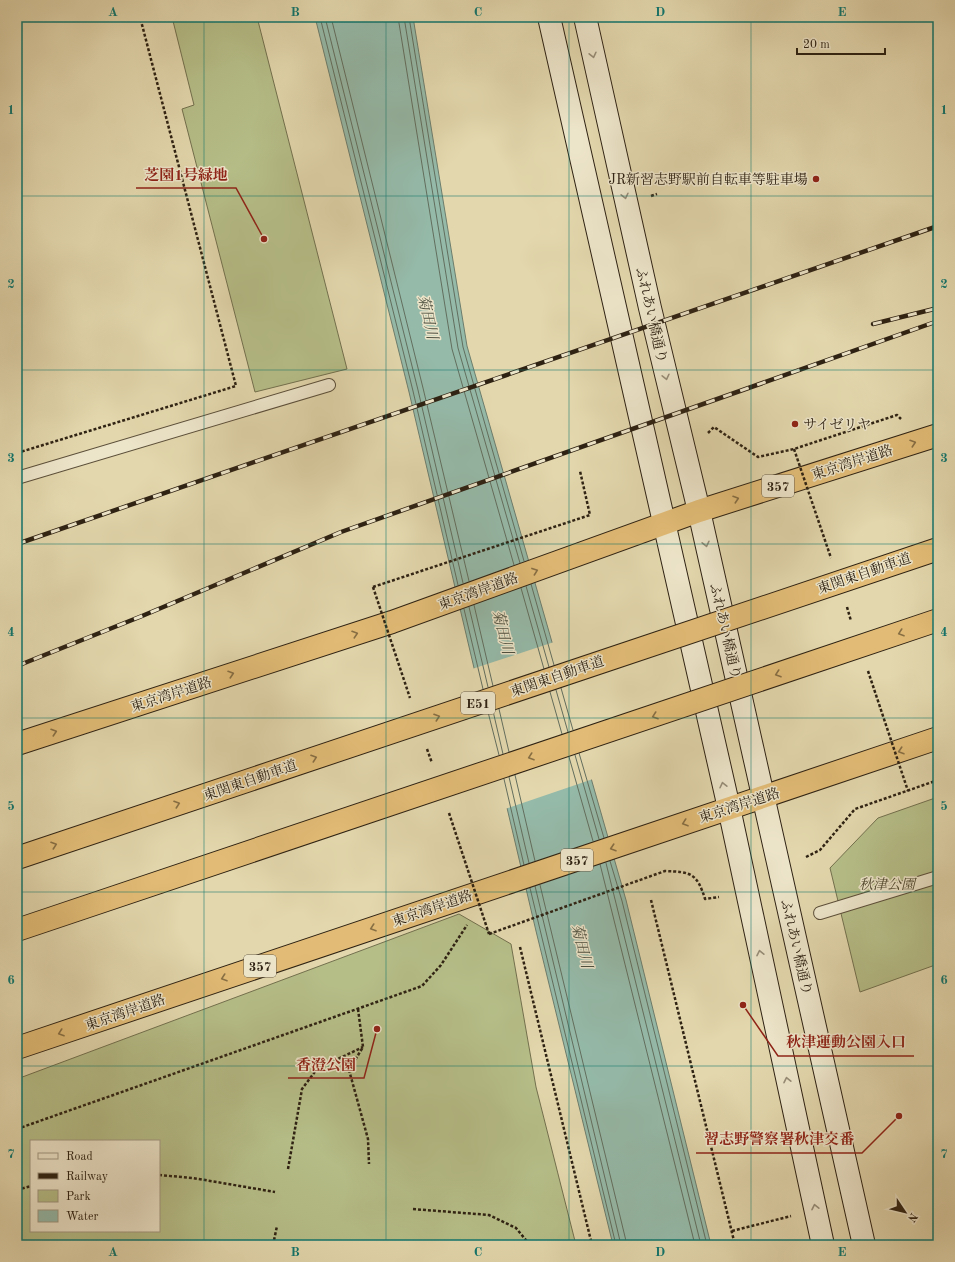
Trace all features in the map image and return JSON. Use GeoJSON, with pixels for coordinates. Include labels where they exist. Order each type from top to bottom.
{"type":"FeatureCollection","features":[{"type":"Feature","properties":{"kind":"highway","name":"東京湾岸道路"},"geometry":{"type":"LineString","coordinates":[[17,744],[392,622],[620,541],[699,511],[938,435]]}},
{"type":"Feature","properties":{"kind":"highway","name":"東関東自動車道"},"geometry":{"type":"LineString","coordinates":[[17,858],[938,549]]}},
{"type":"Feature","properties":{"kind":"highway"},"geometry":{"type":"LineString","coordinates":[[17,930],[938,620]]}},
{"type":"Feature","properties":{"kind":"highway","name":"東京湾岸道路"},"geometry":{"type":"LineString","coordinates":[[17,1048],[938,738]]}},
{"type":"Feature","properties":{"kind":"street"},"geometry":{"type":"LineString","coordinates":[[549,17],[728,808],[823,1245]]}},
{"type":"Feature","properties":{"kind":"street","name":"ふれあい橋通り"},"geometry":{"type":"LineString","coordinates":[[585,17],[652,315],[699,511],[864,1245]]}},
{"type":"Feature","properties":{"kind":"lane"},"geometry":{"type":"LineString","coordinates":[[17,478],[330,385]]}},
{"type":"Feature","properties":{"kind":"lane"},"geometry":{"type":"LineString","coordinates":[[820,913],[938,876]]}},
{"type":"Feature","properties":{"kind":"path"},"geometry":{"type":"LineString","coordinates":[[17,453],[236,386],[140,17]]}},
{"type":"Feature","properties":{"kind":"path"},"geometry":{"type":"LineString","coordinates":[[706,435],[714,427],[758,457],[794,449],[897,415],[903,421]]}},
{"type":"Feature","properties":{"kind":"path"},"geometry":{"type":"LineString","coordinates":[[373,587],[590,515],[580,471]]}},
{"type":"Feature","properties":{"kind":"path"},"geometry":{"type":"LineString","coordinates":[[806,857],[820,850],[855,809],[938,780]]}},
{"type":"Feature","properties":{"kind":"path"},"geometry":{"type":"LineString","coordinates":[[489,934],[665,871],[686,872],[700,883],[705,899],[719,897]]}},
{"type":"Feature","properties":{"kind":"path"},"geometry":{"type":"LineString","coordinates":[[651,900],[735,1245]]}},
{"type":"Feature","properties":{"kind":"path"},"geometry":{"type":"LineString","coordinates":[[17,1129],[422,986],[441,965],[466,925]]}},
{"type":"Feature","properties":{"kind":"path"},"geometry":{"type":"LineString","coordinates":[[520,947],[592,1245]]}},
{"type":"Feature","properties":{"kind":"path"},"geometry":{"type":"LineString","coordinates":[[358,1009],[363,1047],[349,1070],[368,1139],[368,1164]]}},
{"type":"Feature","properties":{"kind":"path"},"geometry":{"type":"LineString","coordinates":[[288,1169],[302,1089],[317,1069],[363,1047]]}},
{"type":"Feature","properties":{"kind":"path"},"geometry":{"type":"LineString","coordinates":[[160,1175],[193,1178],[275,1192]]}},
{"type":"Feature","properties":{"kind":"path"},"geometry":{"type":"LineString","coordinates":[[17,1190],[30,1186]]}},
{"type":"Feature","properties":{"kind":"path"},"geometry":{"type":"LineString","coordinates":[[413,1209],[489,1215],[516,1228],[530,1245]]}},
{"type":"Feature","properties":{"kind":"path"},"geometry":{"type":"LineString","coordinates":[[732,1231],[791,1216]]}},
{"type":"Feature","properties":{"kind":"path"},"geometry":{"type":"LineString","coordinates":[[273,1245],[277,1226]]}},
{"type":"Feature","properties":{"kind":"green space"},"geometry":{"type":"Polygon","coordinates":[[[172,17],[257,17],[347,369],[255,392],[182,109],[194,105],[172,17]]]}},
{"type":"Feature","properties":{"kind":"green space","name":"秋津公園"},"geometry":{"type":"Polygon","coordinates":[[[938,797],[938,964],[860,992],[830,868],[878,818],[938,797]]]}},
{"type":"Feature","properties":{"kind":"green space"},"geometry":{"type":"Polygon","coordinates":[[[459,914],[511,944],[536,1087],[576,1245],[17,1245],[17,1079],[459,914]]]}},
{"type":"Feature","properties":{"kind":"water","name":"菊田川"},"geometry":{"type":"Polygon","coordinates":[[[315,17],[413,17],[467,346],[626,900],[711,1245],[613,1245],[536,931],[409,392],[315,17]]]}},
{"type":"Feature","properties":{"kind":"pier"},"geometry":{"type":"Polygon","coordinates":[[[554,642],[593,779],[505,809],[472,669],[554,642]]]}},
{"type":"Feature","properties":{"kind":"railway"},"geometry":{"type":"LineString","coordinates":[[17,544],[938,226]]}},
{"type":"Feature","properties":{"kind":"railway"},"geometry":{"type":"LineString","coordinates":[[873,324],[938,308]]}},
{"type":"Feature","properties":{"kind":"railway"},"geometry":{"type":"LineString","coordinates":[[17,666],[142,616],[341,532],[938,321]]}},
{"type":"Feature","properties":{"kind":"place","name":"JR新習志野駅前自転車等駐車場"},"geometry":{"type":"Point","coordinates":[816,179]}},
{"type":"Feature","properties":{"kind":"place","name":"芝園1号緑地"},"geometry":{"type":"Point","coordinates":[264,239]}},
{"type":"Feature","properties":{"kind":"place","name":"サイゼリヤ"},"geometry":{"type":"Point","coordinates":[795,424]}},
{"type":"Feature","properties":{"kind":"place","name":"秋津運動公園入口"},"geometry":{"type":"Point","coordinates":[743,1005]}},
{"type":"Feature","properties":{"kind":"place","name":"香澄公園"},"geometry":{"type":"Point","coordinates":[377,1029]}},
{"type":"Feature","properties":{"kind":"place","name":"習志野警察署秋津交番"},"geometry":{"type":"Point","coordinates":[899,1116]}}]}
